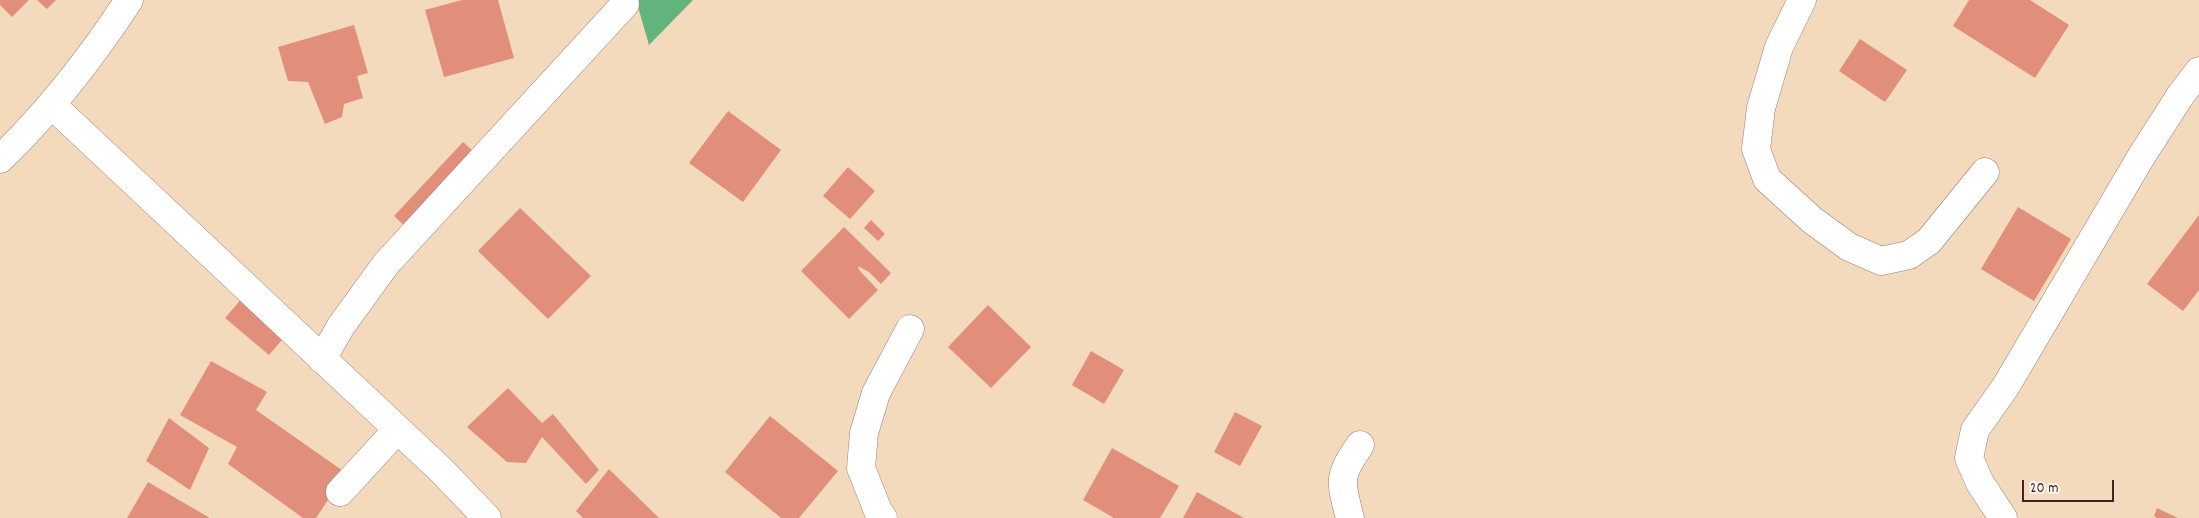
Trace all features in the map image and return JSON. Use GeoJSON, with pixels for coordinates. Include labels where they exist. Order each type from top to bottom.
{"type":"FeatureCollection","features":[{"type":"Feature","properties":{"kind":"street"},"geometry":{"type":"LineString","coordinates":[[0,159],[52,106],[98,47],[129,0]]}},
{"type":"Feature","properties":{"kind":"street"},"geometry":{"type":"LineString","coordinates":[[1802,0],[1779,47],[1761,108],[1756,149],[1767,179],[1819,226],[1849,247],[1882,262],[1910,256],[1929,241],[1985,172]]}},
{"type":"Feature","properties":{"kind":"street"},"geometry":{"type":"LineString","coordinates":[[322,359],[341,326],[386,264],[625,4]]}},
{"type":"Feature","properties":{"kind":"street"},"geometry":{"type":"LineString","coordinates":[[2003,518],[1980,483],[1969,458],[1974,430],[2006,386],[2141,156],[2180,96],[2199,71]]}},
{"type":"Feature","properties":{"kind":"street"},"geometry":{"type":"LineString","coordinates":[[52,106],[441,470],[487,518]]}},
{"type":"Feature","properties":{"kind":"street"},"geometry":{"type":"LineString","coordinates":[[883,518],[878,511],[861,468],[864,433],[876,393],[910,329]]}},
{"type":"Feature","properties":{"kind":"street"},"geometry":{"type":"LineString","coordinates":[[340,492],[397,430]]}},
{"type":"Feature","properties":{"kind":"street"},"geometry":{"type":"LineString","coordinates":[[1350,518],[1342,487],[1345,467],[1360,445]]}},
{"type":"Feature","properties":{"kind":"green space"},"geometry":{"type":"Polygon","coordinates":[[[636,0],[693,0],[649,45],[636,0]]]}},
{"type":"Feature","properties":{"kind":"building"},"geometry":{"type":"Polygon","coordinates":[[[0,0],[29,0],[12,17],[0,5],[0,0]]]}},
{"type":"Feature","properties":{"kind":"building"},"geometry":{"type":"Polygon","coordinates":[[[37,0],[56,0],[47,9],[37,0]]]}},
{"type":"Feature","properties":{"kind":"building"},"geometry":{"type":"Polygon","coordinates":[[[462,0],[498,0],[514,58],[444,77],[425,10],[462,0]]]}},
{"type":"Feature","properties":{"kind":"building"},"geometry":{"type":"Polygon","coordinates":[[[1969,0],[2030,0],[2069,25],[2035,78],[1953,26],[1969,0]]]}},
{"type":"Feature","properties":{"kind":"building"},"geometry":{"type":"Polygon","coordinates":[[[354,25],[368,73],[357,76],[363,98],[344,104],[342,117],[325,124],[308,82],[288,81],[278,47],[354,25]]]}},
{"type":"Feature","properties":{"kind":"building"},"geometry":{"type":"Polygon","coordinates":[[[1860,39],[1907,70],[1885,102],[1839,71],[1860,39]]]}},
{"type":"Feature","properties":{"kind":"building"},"geometry":{"type":"Polygon","coordinates":[[[728,111],[781,150],[743,202],[689,163],[728,111]]]}},
{"type":"Feature","properties":{"kind":"building"},"geometry":{"type":"Polygon","coordinates":[[[463,142],[486,163],[416,237],[394,216],[463,142]]]}},
{"type":"Feature","properties":{"kind":"building"},"geometry":{"type":"Polygon","coordinates":[[[848,167],[875,191],[850,219],[823,196],[848,167]]]}},
{"type":"Feature","properties":{"kind":"building"},"geometry":{"type":"Polygon","coordinates":[[[2018,207],[2071,239],[2034,301],[1981,269],[2018,207]]]}},
{"type":"Feature","properties":{"kind":"building"},"geometry":{"type":"Polygon","coordinates":[[[520,208],[591,276],[548,319],[478,251],[520,208]]]}},
{"type":"Feature","properties":{"kind":"building"},"geometry":{"type":"Polygon","coordinates":[[[2199,215],[2199,290],[2183,311],[2147,284],[2199,215]]]}},
{"type":"Feature","properties":{"kind":"building"},"geometry":{"type":"Polygon","coordinates":[[[871,220],[885,234],[878,241],[864,228],[871,220]]]}},
{"type":"Feature","properties":{"kind":"building"},"geometry":{"type":"Polygon","coordinates":[[[844,227],[891,273],[881,284],[869,272],[858,266],[859,270],[878,290],[849,319],[801,271],[844,227]]]}},
{"type":"Feature","properties":{"kind":"building"},"geometry":{"type":"Polygon","coordinates":[[[244,296],[288,333],[269,355],[225,318],[244,296]]]}},
{"type":"Feature","properties":{"kind":"building"},"geometry":{"type":"Polygon","coordinates":[[[988,305],[1031,347],[991,388],[948,347],[988,305]]]}},
{"type":"Feature","properties":{"kind":"building"},"geometry":{"type":"Polygon","coordinates":[[[1091,351],[1124,370],[1104,404],[1072,385],[1091,351]]]}},
{"type":"Feature","properties":{"kind":"building"},"geometry":{"type":"Polygon","coordinates":[[[211,361],[267,392],[256,410],[346,473],[316,518],[303,518],[228,464],[237,447],[180,415],[211,361]]]}},
{"type":"Feature","properties":{"kind":"building"},"geometry":{"type":"Polygon","coordinates":[[[508,388],[542,423],[553,414],[599,470],[586,484],[542,437],[526,463],[507,462],[467,427],[508,388]]]}},
{"type":"Feature","properties":{"kind":"building"},"geometry":{"type":"Polygon","coordinates":[[[1235,412],[1262,426],[1240,466],[1214,452],[1235,412]]]}},
{"type":"Feature","properties":{"kind":"building"},"geometry":{"type":"Polygon","coordinates":[[[770,416],[838,471],[799,518],[781,518],[725,472],[770,416]]]}},
{"type":"Feature","properties":{"kind":"building"},"geometry":{"type":"Polygon","coordinates":[[[169,418],[209,448],[190,490],[146,461],[169,418]]]}},
{"type":"Feature","properties":{"kind":"building"},"geometry":{"type":"Polygon","coordinates":[[[1112,448],[1179,486],[1160,518],[1114,518],[1083,500],[1112,448]]]}},
{"type":"Feature","properties":{"kind":"building"},"geometry":{"type":"Polygon","coordinates":[[[609,469],[659,518],[583,518],[576,511],[609,469]]]}},
{"type":"Feature","properties":{"kind":"building"},"geometry":{"type":"Polygon","coordinates":[[[148,482],[210,518],[127,518],[148,482]]]}},
{"type":"Feature","properties":{"kind":"building"},"geometry":{"type":"Polygon","coordinates":[[[1197,492],[1244,518],[1183,518],[1197,492]]]}},
{"type":"Feature","properties":{"kind":"building"},"geometry":{"type":"Polygon","coordinates":[[[2157,508],[2178,518],[2157,518],[2154,516],[2157,508]]]}}]}
